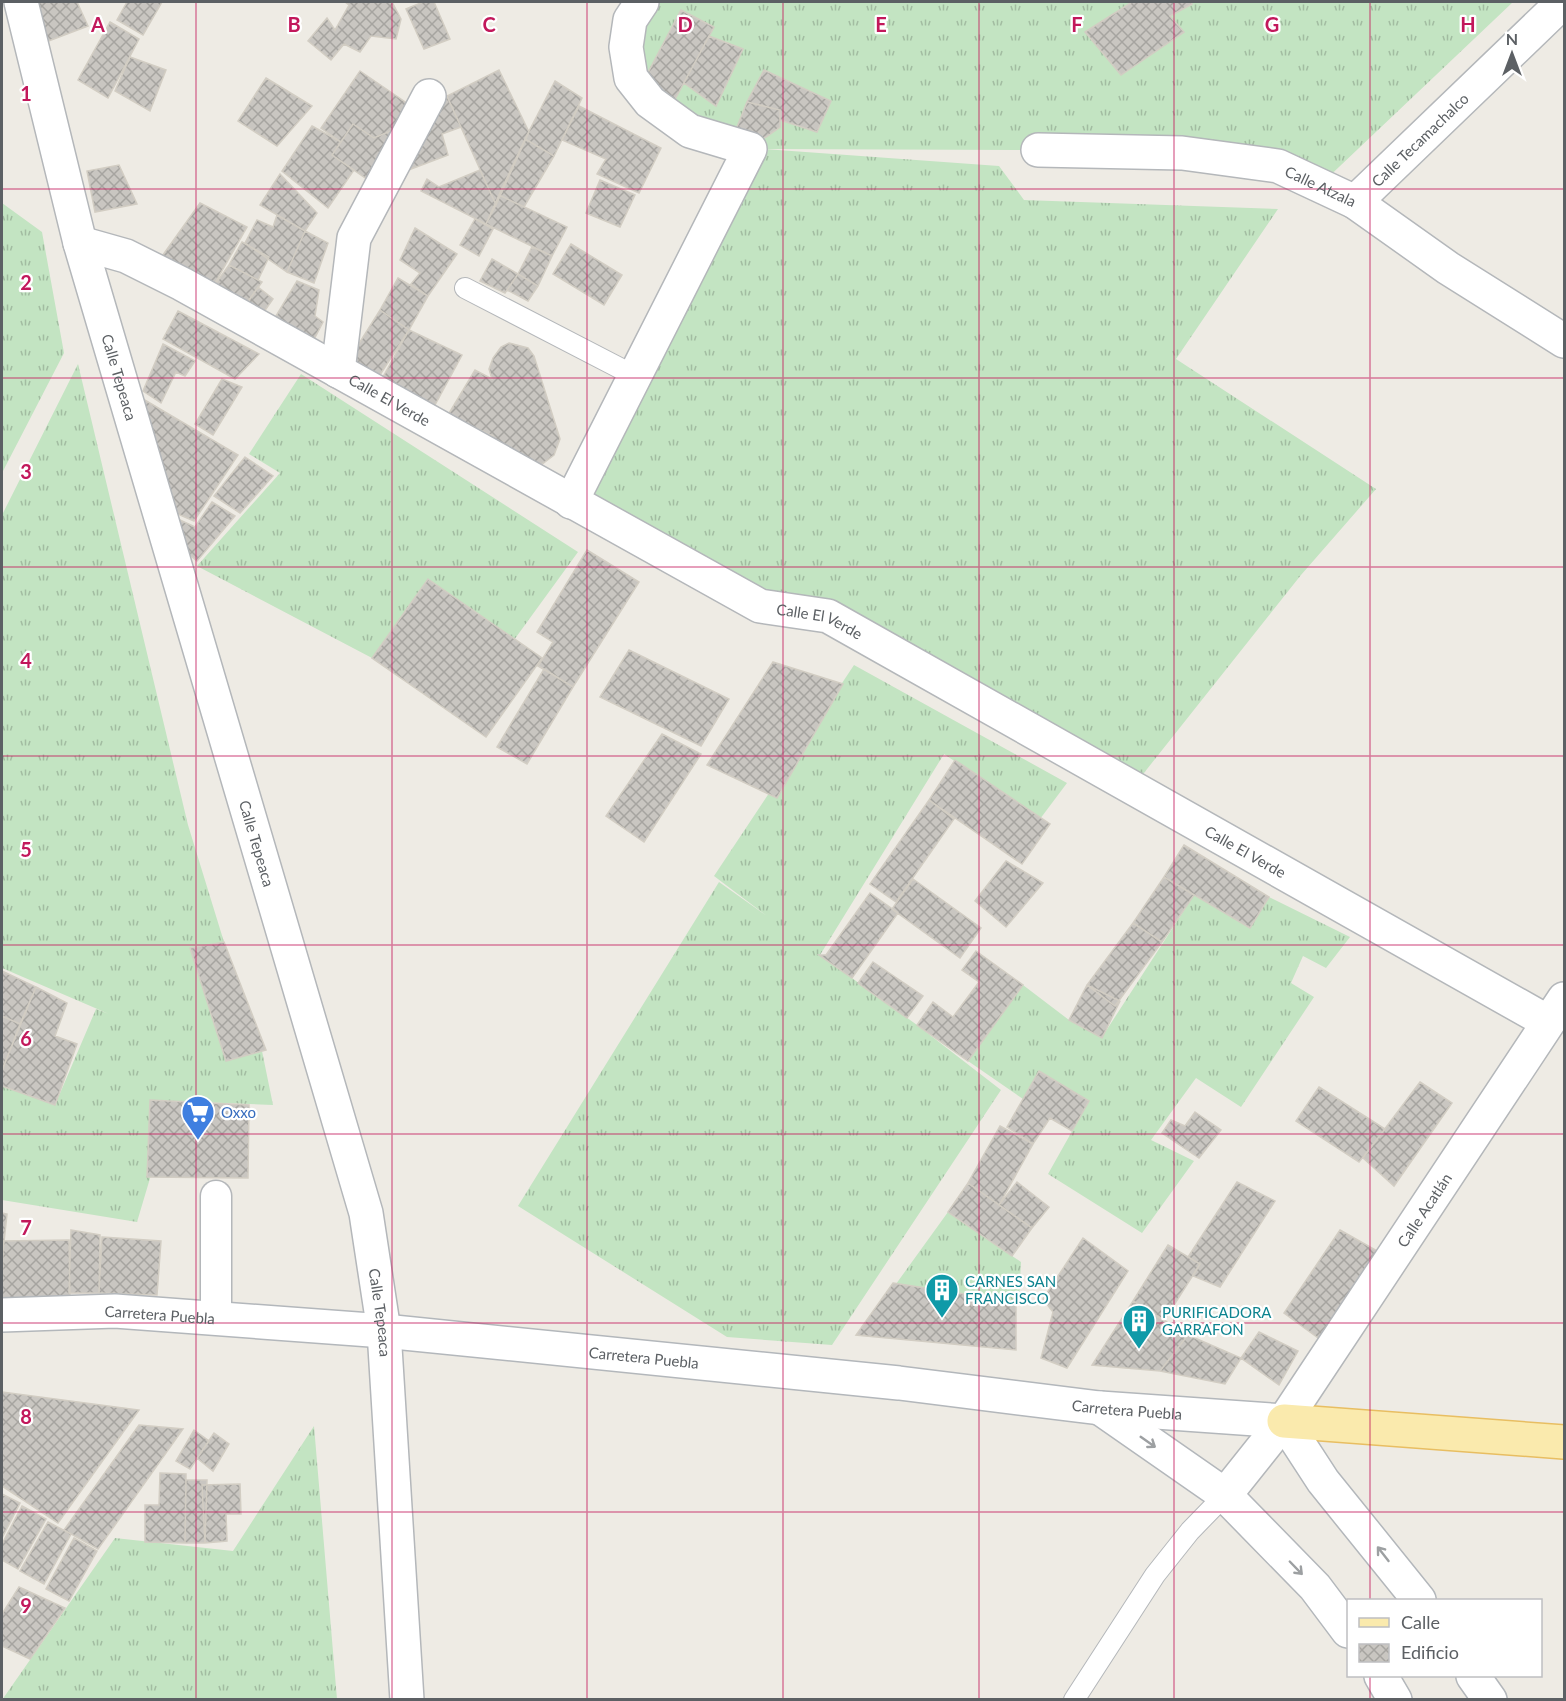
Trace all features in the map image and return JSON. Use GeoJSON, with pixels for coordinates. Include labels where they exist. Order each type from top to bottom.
{"type":"FeatureCollection","features":[{"type":"Feature","properties":{"kind":"main road"},"geometry":{"type":"LineString","coordinates":[[1284,1421],[1564,1442]]}},
{"type":"Feature","properties":{"kind":"street","name":"Calle Tepeaca"},"geometry":{"type":"LineString","coordinates":[[21,2],[80,243],[366,1213],[384,1331],[406,1700]]}},
{"type":"Feature","properties":{"kind":"street"},"geometry":{"type":"LineString","coordinates":[[571,502],[750,149],[690,131],[650,102],[631,78],[626,47],[630,20],[642,2]]}},
{"type":"Feature","properties":{"kind":"street","name":"Calle Tecamachalco"},"geometry":{"type":"LineString","coordinates":[[1354,202],[1563,2]]}},
{"type":"Feature","properties":{"kind":"street"},"geometry":{"type":"LineString","coordinates":[[338,371],[354,238],[429,96]]}},
{"type":"Feature","properties":{"kind":"street","name":"Calle Atzala"},"geometry":{"type":"LineString","coordinates":[[1038,150],[1182,153],[1278,166],[1354,202],[1448,267],[1564,341]]}},
{"type":"Feature","properties":{"kind":"street","name":"Calle El Verde"},"geometry":{"type":"LineString","coordinates":[[80,243],[126,256],[182,284],[760,606],[828,616],[1556,1011]]}},
{"type":"Feature","properties":{"kind":"street","name":"Calle Acatlán"},"geometry":{"type":"LineString","coordinates":[[1225,1496],[1284,1421],[1556,1011]]}},
{"type":"Feature","properties":{"kind":"street"},"geometry":{"type":"LineString","coordinates":[[216,1196],[216,1318]]}},
{"type":"Feature","properties":{"kind":"street","name":"Carretera Puebla"},"geometry":{"type":"LineString","coordinates":[[2,1315],[114,1311],[384,1331],[899,1383],[1100,1408],[1284,1421]]}},
{"type":"Feature","properties":{"kind":"street"},"geometry":{"type":"LineString","coordinates":[[1100,1408],[1225,1496],[1315,1587],[1347,1630]]}},
{"type":"Feature","properties":{"kind":"street"},"geometry":{"type":"LineString","coordinates":[[1284,1421],[1323,1481],[1418,1599]]}},
{"type":"Feature","properties":{"kind":"street"},"geometry":{"type":"LineString","coordinates":[[1382,1677],[1395,1700]]}},
{"type":"Feature","properties":{"kind":"street"},"geometry":{"type":"LineString","coordinates":[[1474,1677],[1490,1700]]}},
{"type":"Feature","properties":{"kind":"lane"},"geometry":{"type":"LineString","coordinates":[[465,288],[635,376]]}},
{"type":"Feature","properties":{"kind":"lane"},"geometry":{"type":"LineString","coordinates":[[1074,1700],[1155,1575],[1190,1531],[1225,1496]]}},
{"type":"Feature","properties":{"kind":"green space"},"geometry":{"type":"Polygon","coordinates":[[[642,2],[1513,2],[1320,185],[1038,150],[764,149],[999,166],[1024,200],[1278,209],[1176,359],[1376,489],[1301,575],[1132,788],[828,616],[773,608],[571,502],[750,149],[631,78],[642,2]]]}},
{"type":"Feature","properties":{"kind":"green space"},"geometry":{"type":"Polygon","coordinates":[[[2,203],[42,232],[64,353],[2,473],[2,203]]]}},
{"type":"Feature","properties":{"kind":"green space"},"geometry":{"type":"Polygon","coordinates":[[[78,364],[188,825],[224,942],[190,948],[226,1060],[262,1051],[273,1105],[173,1101],[137,1222],[2,1200],[2,1086],[55,1105],[96,1009],[109,1014],[2,968],[2,515],[78,364]]]}},
{"type":"Feature","properties":{"kind":"green space"},"geometry":{"type":"Polygon","coordinates":[[[301,374],[578,552],[514,640],[428,579],[372,658],[197,566],[280,473],[249,454],[301,374]]]}},
{"type":"Feature","properties":{"kind":"green space"},"geometry":{"type":"Polygon","coordinates":[[[854,665],[1067,783],[1040,819],[944,754],[820,955],[917,1025],[1001,1090],[832,1345],[727,1337],[518,1206],[719,882],[767,916],[714,876],[854,665]]]}},
{"type":"Feature","properties":{"kind":"green space"},"geometry":{"type":"Polygon","coordinates":[[[1194,895],[1250,928],[1269,897],[1350,937],[1326,968],[1303,956],[1291,983],[1314,997],[1241,1107],[1196,1078],[1151,1140],[1194,1161],[1142,1233],[1048,1174],[1089,1101],[1039,1072],[1023,1099],[968,1061],[1023,985],[1069,1020],[1102,1037],[1194,895]]]}},
{"type":"Feature","properties":{"kind":"green space"},"geometry":{"type":"Polygon","coordinates":[[[948,1212],[1021,1262],[1019,1301],[896,1284],[948,1212]]]}},
{"type":"Feature","properties":{"kind":"green space"},"geometry":{"type":"Polygon","coordinates":[[[314,1426],[337,1699],[2,1700],[115,1538],[233,1551],[314,1426]]]}},
{"type":"Feature","properties":{"kind":"building"},"geometry":{"type":"Polygon","coordinates":[[[36,2],[77,2],[88,26],[46,42],[36,2]]]}},
{"type":"Feature","properties":{"kind":"building"},"geometry":{"type":"Polygon","coordinates":[[[127,2],[162,2],[143,35],[117,20],[127,2]]]}},
{"type":"Feature","properties":{"kind":"building"},"geometry":{"type":"Polygon","coordinates":[[[345,2],[392,2],[401,19],[396,39],[371,36],[360,52],[344,44],[331,60],[308,41],[327,18],[335,30],[349,5],[345,2]]]}},
{"type":"Feature","properties":{"kind":"building"},"geometry":{"type":"Polygon","coordinates":[[[423,2],[434,2],[450,39],[424,49],[406,9],[423,2]]]}},
{"type":"Feature","properties":{"kind":"building"},"geometry":{"type":"Polygon","coordinates":[[[1132,2],[1190,2],[1192,4],[1170,16],[1184,32],[1121,75],[1085,32],[1132,2]]]}},
{"type":"Feature","properties":{"kind":"building"},"geometry":{"type":"Polygon","coordinates":[[[681,10],[714,27],[667,114],[643,82],[681,10]]]}},
{"type":"Feature","properties":{"kind":"building"},"geometry":{"type":"Polygon","coordinates":[[[110,22],[139,39],[108,98],[78,80],[110,22]]]}},
{"type":"Feature","properties":{"kind":"building"},"geometry":{"type":"Polygon","coordinates":[[[709,36],[743,49],[716,106],[684,83],[709,36]]]}},
{"type":"Feature","properties":{"kind":"building"},"geometry":{"type":"Polygon","coordinates":[[[130,57],[166,70],[150,111],[115,91],[130,57]]]}},
{"type":"Feature","properties":{"kind":"building"},"geometry":{"type":"Polygon","coordinates":[[[499,70],[529,132],[496,205],[447,96],[499,70]]]}},
{"type":"Feature","properties":{"kind":"building"},"geometry":{"type":"Polygon","coordinates":[[[764,70],[831,101],[817,132],[780,120],[780,110],[747,102],[764,70]]]}},
{"type":"Feature","properties":{"kind":"building"},"geometry":{"type":"Polygon","coordinates":[[[360,71],[411,106],[400,127],[374,138],[353,124],[341,142],[321,128],[360,71]]]}},
{"type":"Feature","properties":{"kind":"building"},"geometry":{"type":"Polygon","coordinates":[[[266,78],[312,106],[277,146],[238,121],[266,78]]]}},
{"type":"Feature","properties":{"kind":"building"},"geometry":{"type":"Polygon","coordinates":[[[555,81],[582,98],[554,156],[525,139],[555,81]]]}},
{"type":"Feature","properties":{"kind":"building"},"geometry":{"type":"Polygon","coordinates":[[[447,96],[461,127],[442,134],[448,155],[398,174],[447,96]]]}},
{"type":"Feature","properties":{"kind":"building"},"geometry":{"type":"Polygon","coordinates":[[[747,102],[780,110],[780,127],[766,137],[751,143],[733,137],[747,102]]]}},
{"type":"Feature","properties":{"kind":"building"},"geometry":{"type":"Polygon","coordinates":[[[579,106],[661,148],[639,193],[597,174],[606,159],[562,140],[579,106]]]}},
{"type":"Feature","properties":{"kind":"building"},"geometry":{"type":"Polygon","coordinates":[[[353,124],[374,138],[400,127],[371,182],[332,155],[353,124]]]}},
{"type":"Feature","properties":{"kind":"building"},"geometry":{"type":"Polygon","coordinates":[[[312,126],[341,142],[332,155],[354,170],[328,208],[282,171],[312,126]]]}},
{"type":"Feature","properties":{"kind":"building"},"geometry":{"type":"Polygon","coordinates":[[[525,139],[554,156],[524,207],[499,195],[525,139]]]}},
{"type":"Feature","properties":{"kind":"building"},"geometry":{"type":"Polygon","coordinates":[[[119,165],[137,204],[95,212],[87,171],[119,165]]]}},
{"type":"Feature","properties":{"kind":"building"},"geometry":{"type":"Polygon","coordinates":[[[480,170],[496,205],[486,224],[421,191],[427,179],[439,187],[480,170]]]}},
{"type":"Feature","properties":{"kind":"building"},"geometry":{"type":"Polygon","coordinates":[[[280,174],[317,213],[305,231],[260,205],[280,174]]]}},
{"type":"Feature","properties":{"kind":"building"},"geometry":{"type":"Polygon","coordinates":[[[600,180],[635,195],[620,227],[586,213],[600,180]]]}},
{"type":"Feature","properties":{"kind":"building"},"geometry":{"type":"Polygon","coordinates":[[[499,195],[567,227],[552,256],[486,224],[499,195]]]}},
{"type":"Feature","properties":{"kind":"building"},"geometry":{"type":"Polygon","coordinates":[[[200,203],[247,227],[211,290],[160,259],[200,203]]]}},
{"type":"Feature","properties":{"kind":"building"},"geometry":{"type":"Polygon","coordinates":[[[277,215],[305,231],[287,272],[245,243],[257,220],[273,227],[277,215]]]}},
{"type":"Feature","properties":{"kind":"building"},"geometry":{"type":"Polygon","coordinates":[[[475,219],[493,229],[479,256],[460,245],[475,219]]]}},
{"type":"Feature","properties":{"kind":"building"},"geometry":{"type":"Polygon","coordinates":[[[415,228],[457,254],[428,296],[411,284],[420,273],[400,260],[415,228]]]}},
{"type":"Feature","properties":{"kind":"building"},"geometry":{"type":"Polygon","coordinates":[[[305,231],[328,243],[314,283],[287,272],[305,231]]]}},
{"type":"Feature","properties":{"kind":"building"},"geometry":{"type":"Polygon","coordinates":[[[242,242],[269,257],[258,280],[229,265],[242,242]]]}},
{"type":"Feature","properties":{"kind":"building"},"geometry":{"type":"Polygon","coordinates":[[[571,244],[622,275],[604,305],[553,274],[571,244]]]}},
{"type":"Feature","properties":{"kind":"building"},"geometry":{"type":"Polygon","coordinates":[[[532,247],[552,256],[538,286],[518,274],[532,247]]]}},
{"type":"Feature","properties":{"kind":"building"},"geometry":{"type":"Polygon","coordinates":[[[492,259],[518,274],[505,293],[480,281],[492,259]]]}},
{"type":"Feature","properties":{"kind":"building"},"geometry":{"type":"Polygon","coordinates":[[[229,265],[262,282],[242,310],[211,290],[229,265]]]}},
{"type":"Feature","properties":{"kind":"building"},"geometry":{"type":"Polygon","coordinates":[[[518,274],[538,286],[528,301],[507,290],[518,274]]]}},
{"type":"Feature","properties":{"kind":"building"},"geometry":{"type":"Polygon","coordinates":[[[398,278],[428,296],[409,330],[380,310],[398,278]]]}},
{"type":"Feature","properties":{"kind":"building"},"geometry":{"type":"Polygon","coordinates":[[[297,281],[319,290],[315,316],[323,322],[307,353],[267,331],[297,281]]]}},
{"type":"Feature","properties":{"kind":"building"},"geometry":{"type":"Polygon","coordinates":[[[258,287],[273,299],[257,322],[242,310],[258,287]]]}},
{"type":"Feature","properties":{"kind":"building"},"geometry":{"type":"Polygon","coordinates":[[[380,310],[409,330],[378,378],[348,361],[380,310]]]}},
{"type":"Feature","properties":{"kind":"building"},"geometry":{"type":"Polygon","coordinates":[[[178,311],[259,354],[235,379],[163,339],[178,311]]]}},
{"type":"Feature","properties":{"kind":"building"},"geometry":{"type":"Polygon","coordinates":[[[409,330],[462,355],[429,416],[378,386],[409,330]]]}},
{"type":"Feature","properties":{"kind":"building"},"geometry":{"type":"Polygon","coordinates":[[[509,343],[528,348],[534,356],[560,439],[554,455],[541,465],[483,452],[493,436],[448,415],[475,370],[492,379],[489,369],[493,358],[501,347],[509,343]]]}},
{"type":"Feature","properties":{"kind":"building"},"geometry":{"type":"Polygon","coordinates":[[[163,344],[195,361],[185,376],[176,372],[161,403],[143,391],[163,344]]]}},
{"type":"Feature","properties":{"kind":"building"},"geometry":{"type":"Polygon","coordinates":[[[222,379],[242,387],[213,435],[195,424],[222,379]]]}},
{"type":"Feature","properties":{"kind":"building"},"geometry":{"type":"Polygon","coordinates":[[[143,399],[238,455],[194,521],[173,512],[143,399]]]}},
{"type":"Feature","properties":{"kind":"building"},"geometry":{"type":"Polygon","coordinates":[[[245,457],[273,476],[240,513],[214,496],[245,457]]]}},
{"type":"Feature","properties":{"kind":"building"},"geometry":{"type":"Polygon","coordinates":[[[212,502],[235,516],[197,561],[185,551],[178,519],[195,527],[212,502]]]}},
{"type":"Feature","properties":{"kind":"building"},"geometry":{"type":"Polygon","coordinates":[[[587,550],[639,582],[573,687],[538,666],[553,642],[537,632],[587,550]]]}},
{"type":"Feature","properties":{"kind":"building"},"geometry":{"type":"Polygon","coordinates":[[[428,579],[542,658],[486,737],[372,658],[428,579]]]}},
{"type":"Feature","properties":{"kind":"building"},"geometry":{"type":"Polygon","coordinates":[[[629,650],[729,699],[701,746],[600,697],[629,650]]]}},
{"type":"Feature","properties":{"kind":"building"},"geometry":{"type":"Polygon","coordinates":[[[773,662],[843,684],[777,798],[707,765],[773,662]]]}},
{"type":"Feature","properties":{"kind":"building"},"geometry":{"type":"Polygon","coordinates":[[[544,669],[573,687],[527,764],[497,747],[544,669]]]}},
{"type":"Feature","properties":{"kind":"building"},"geometry":{"type":"Polygon","coordinates":[[[662,734],[701,754],[644,842],[606,816],[662,734]]]}},
{"type":"Feature","properties":{"kind":"building"},"geometry":{"type":"Polygon","coordinates":[[[955,760],[1050,824],[1022,864],[929,800],[955,760]]]}},
{"type":"Feature","properties":{"kind":"building"},"geometry":{"type":"Polygon","coordinates":[[[929,800],[954,819],[896,902],[870,884],[929,800]]]}},
{"type":"Feature","properties":{"kind":"building"},"geometry":{"type":"Polygon","coordinates":[[[1184,845],[1269,897],[1250,928],[1164,877],[1184,845]]]}},
{"type":"Feature","properties":{"kind":"building"},"geometry":{"type":"Polygon","coordinates":[[[1006,861],[1043,883],[1006,927],[975,901],[1006,861]]]}},
{"type":"Feature","properties":{"kind":"building"},"geometry":{"type":"Polygon","coordinates":[[[1164,877],[1194,895],[1162,942],[1133,923],[1164,877]]]}},
{"type":"Feature","properties":{"kind":"building"},"geometry":{"type":"Polygon","coordinates":[[[913,879],[981,928],[960,958],[892,909],[913,879]]]}},
{"type":"Feature","properties":{"kind":"building"},"geometry":{"type":"Polygon","coordinates":[[[870,893],[898,913],[852,978],[819,955],[826,955],[870,893]]]}},
{"type":"Feature","properties":{"kind":"building"},"geometry":{"type":"Polygon","coordinates":[[[1133,923],[1162,942],[1115,1006],[1087,985],[1133,923]]]}},
{"type":"Feature","properties":{"kind":"building"},"geometry":{"type":"Polygon","coordinates":[[[224,942],[266,1050],[226,1061],[190,948],[224,942]]]}},
{"type":"Feature","properties":{"kind":"building"},"geometry":{"type":"Polygon","coordinates":[[[976,951],[1023,985],[968,1061],[917,1025],[933,1002],[953,1017],[979,982],[962,970],[976,951]]]}},
{"type":"Feature","properties":{"kind":"building"},"geometry":{"type":"Polygon","coordinates":[[[873,962],[923,996],[907,1018],[858,983],[873,962]]]}},
{"type":"Feature","properties":{"kind":"building"},"geometry":{"type":"Polygon","coordinates":[[[2,971],[36,987],[20,1024],[2,1016],[2,971]]]}},
{"type":"Feature","properties":{"kind":"building"},"geometry":{"type":"Polygon","coordinates":[[[1087,985],[1120,1001],[1102,1038],[1069,1020],[1087,985]]]}},
{"type":"Feature","properties":{"kind":"building"},"geometry":{"type":"Polygon","coordinates":[[[36,987],[67,1003],[55,1036],[77,1044],[55,1105],[2,1086],[2,1070],[36,987]]]}},
{"type":"Feature","properties":{"kind":"building"},"geometry":{"type":"Polygon","coordinates":[[[2,1016],[20,1024],[2,1071],[2,1016]]]}},
{"type":"Feature","properties":{"kind":"building"},"geometry":{"type":"Polygon","coordinates":[[[1039,1071],[1089,1101],[1072,1131],[1050,1118],[1033,1144],[1007,1127],[1039,1071]]]}},
{"type":"Feature","properties":{"kind":"building"},"geometry":{"type":"Polygon","coordinates":[[[1420,1082],[1452,1103],[1394,1186],[1363,1158],[1420,1082]]]}},
{"type":"Feature","properties":{"kind":"building"},"geometry":{"type":"Polygon","coordinates":[[[1319,1087],[1385,1129],[1359,1162],[1296,1121],[1319,1087]]]}},
{"type":"Feature","properties":{"kind":"building","name":"Oxxo"},"geometry":{"type":"Polygon","coordinates":[[[150,1100],[249,1105],[248,1178],[147,1177],[150,1100]]]}},
{"type":"Feature","properties":{"kind":"building"},"geometry":{"type":"Polygon","coordinates":[[[1195,1112],[1221,1130],[1199,1158],[1162,1133],[1171,1120],[1185,1126],[1195,1112]]]}},
{"type":"Feature","properties":{"kind":"building"},"geometry":{"type":"Polygon","coordinates":[[[1000,1126],[1033,1144],[999,1205],[968,1183],[1000,1126]]]}},
{"type":"Feature","properties":{"kind":"building"},"geometry":{"type":"Polygon","coordinates":[[[1017,1182],[1049,1207],[1032,1228],[999,1205],[1017,1182]]]}},
{"type":"Feature","properties":{"kind":"building"},"geometry":{"type":"Polygon","coordinates":[[[1237,1182],[1275,1201],[1220,1287],[1193,1276],[1200,1264],[1188,1257],[1237,1182]]]}},
{"type":"Feature","properties":{"kind":"building"},"geometry":{"type":"Polygon","coordinates":[[[968,1183],[1032,1228],[1012,1256],[948,1212],[968,1183]]]}},
{"type":"Feature","properties":{"kind":"building"},"geometry":{"type":"Polygon","coordinates":[[[2,1213],[7,1214],[3,1251],[2,1251],[2,1213]]]}},
{"type":"Feature","properties":{"kind":"building"},"geometry":{"type":"Polygon","coordinates":[[[71,1230],[100,1235],[99,1293],[69,1293],[71,1230]]]}},
{"type":"Feature","properties":{"kind":"building"},"geometry":{"type":"Polygon","coordinates":[[[1340,1230],[1379,1252],[1325,1343],[1284,1313],[1340,1230]]]}},
{"type":"Feature","properties":{"kind":"building"},"geometry":{"type":"Polygon","coordinates":[[[102,1237],[161,1241],[157,1295],[99,1293],[102,1237]]]}},
{"type":"Feature","properties":{"kind":"building"},"geometry":{"type":"Polygon","coordinates":[[[1083,1238],[1128,1271],[1067,1368],[1041,1358],[1053,1312],[1043,1299],[1083,1238]]]}},
{"type":"Feature","properties":{"kind":"building"},"geometry":{"type":"Polygon","coordinates":[[[69,1240],[70,1297],[2,1298],[3,1241],[69,1240]]]}},
{"type":"Feature","properties":{"kind":"building"},"geometry":{"type":"Polygon","coordinates":[[[1168,1245],[1200,1264],[1164,1321],[1133,1301],[1168,1245]]]}},
{"type":"Feature","properties":{"kind":"building","name":"CARNES SAN FRANCISCO"},"geometry":{"type":"Polygon","coordinates":[[[893,1283],[1016,1302],[1016,1350],[856,1335],[893,1283]]]}},
{"type":"Feature","properties":{"kind":"building","name":"PURIFICADORA GARRAFON"},"geometry":{"type":"Polygon","coordinates":[[[1133,1301],[1188,1335],[1160,1371],[1092,1365],[1133,1301]]]}},
{"type":"Feature","properties":{"kind":"building"},"geometry":{"type":"Polygon","coordinates":[[[1259,1332],[1298,1351],[1279,1385],[1241,1358],[1259,1332]]]}},
{"type":"Feature","properties":{"kind":"building"},"geometry":{"type":"Polygon","coordinates":[[[1188,1335],[1241,1358],[1225,1384],[1160,1371],[1188,1335]]]}},
{"type":"Feature","properties":{"kind":"building"},"geometry":{"type":"Polygon","coordinates":[[[2,1392],[139,1410],[58,1523],[2,1486],[2,1392]]]}},
{"type":"Feature","properties":{"kind":"building"},"geometry":{"type":"Polygon","coordinates":[[[139,1425],[183,1429],[98,1549],[64,1530],[139,1425]]]}},
{"type":"Feature","properties":{"kind":"building"},"geometry":{"type":"Polygon","coordinates":[[[194,1430],[209,1441],[190,1469],[176,1461],[194,1430]]]}},
{"type":"Feature","properties":{"kind":"building"},"geometry":{"type":"Polygon","coordinates":[[[214,1433],[229,1444],[213,1471],[197,1458],[214,1433]]]}},
{"type":"Feature","properties":{"kind":"building"},"geometry":{"type":"Polygon","coordinates":[[[160,1473],[186,1474],[185,1543],[145,1542],[145,1505],[159,1505],[160,1473]]]}},
{"type":"Feature","properties":{"kind":"building"},"geometry":{"type":"Polygon","coordinates":[[[186,1480],[207,1480],[205,1543],[185,1543],[186,1480]]]}},
{"type":"Feature","properties":{"kind":"building"},"geometry":{"type":"Polygon","coordinates":[[[240,1484],[241,1514],[226,1514],[227,1541],[205,1543],[202,1485],[240,1484]]]}},
{"type":"Feature","properties":{"kind":"building"},"geometry":{"type":"Polygon","coordinates":[[[2,1494],[20,1503],[2,1538],[2,1494]]]}},
{"type":"Feature","properties":{"kind":"building"},"geometry":{"type":"Polygon","coordinates":[[[22,1506],[46,1519],[18,1569],[2,1560],[2,1544],[22,1506]]]}},
{"type":"Feature","properties":{"kind":"building"},"geometry":{"type":"Polygon","coordinates":[[[48,1522],[71,1534],[44,1584],[20,1571],[48,1522]]]}},
{"type":"Feature","properties":{"kind":"building"},"geometry":{"type":"Polygon","coordinates":[[[74,1538],[97,1551],[69,1601],[46,1589],[74,1538]]]}},
{"type":"Feature","properties":{"kind":"building"},"geometry":{"type":"Polygon","coordinates":[[[19,1587],[65,1608],[30,1659],[2,1646],[2,1614],[19,1587]]]}},
{"type":"Feature","properties":{"kind":"place","name":"Oxxo"},"geometry":{"type":"Point","coordinates":[198,1141]}},
{"type":"Feature","properties":{"kind":"place","name":"CARNES SAN FRANCISCO"},"geometry":{"type":"Point","coordinates":[942,1319]}},
{"type":"Feature","properties":{"kind":"place","name":"PURIFICADORA GARRAFON"},"geometry":{"type":"Point","coordinates":[1139,1350]}}]}
